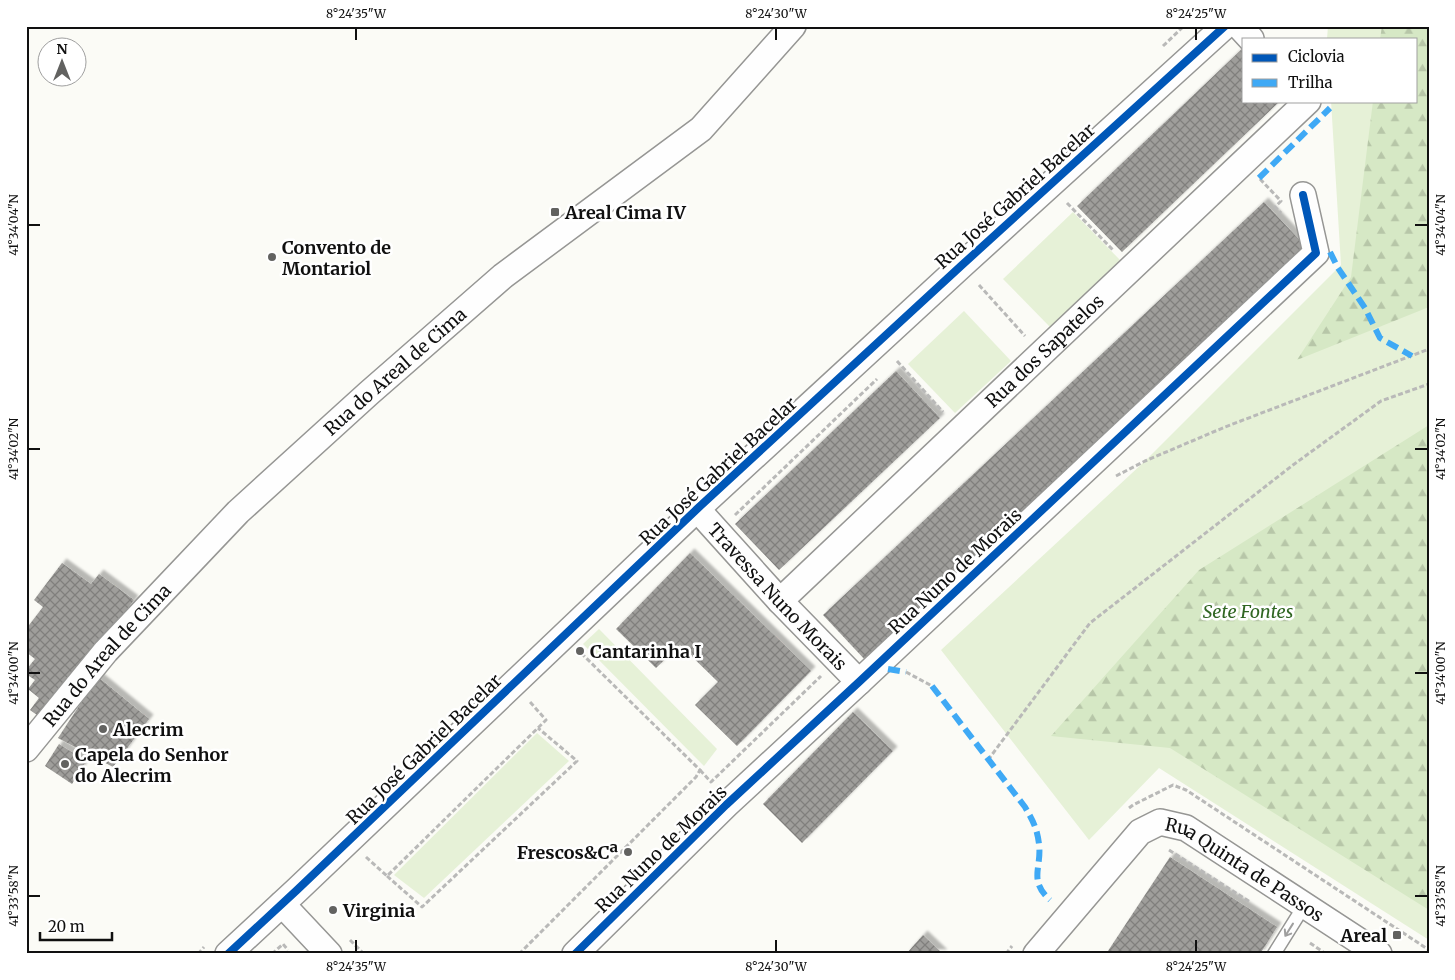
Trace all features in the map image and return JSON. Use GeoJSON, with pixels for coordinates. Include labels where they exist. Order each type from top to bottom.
{"type":"FeatureCollection","features":[{"type":"Feature","properties":{"kind":"street","name":"Rua do Areal de Cima"},"geometry":{"type":"LineString","coordinates":[[26,749],[106,651],[238,512],[368,393],[503,276],[701,129],[793,26]]}},
{"type":"Feature","properties":{"kind":"street","name":"Rua José Gabriel Bacelar"},"geometry":{"type":"LineString","coordinates":[[234,951],[697,509],[1225,26]]}},
{"type":"Feature","properties":{"kind":"street"},"geometry":{"type":"LineString","coordinates":[[1239,26],[1249,38]]}},
{"type":"Feature","properties":{"kind":"street","name":"Rua dos Sapatelos"},"geometry":{"type":"LineString","coordinates":[[780,601],[1307,102]]}},
{"type":"Feature","properties":{"kind":"street","name":"Rua Nuno de Morais"},"geometry":{"type":"LineString","coordinates":[[575,954],[726,805],[1316,253],[1303,195]]}},
{"type":"Feature","properties":{"kind":"street","name":"Travessa Nuno Morais"},"geometry":{"type":"LineString","coordinates":[[697,509],[780,601],[859,682]]}},
{"type":"Feature","properties":{"kind":"street","name":"Rua Quinta de Passos"},"geometry":{"type":"LineString","coordinates":[[1036,954],[1140,832],[1160,822],[1186,828],[1379,954]]}},
{"type":"Feature","properties":{"kind":"street"},"geometry":{"type":"LineString","coordinates":[[282,904],[329,954]]}},
{"type":"Feature","properties":{"kind":"lane"},"geometry":{"type":"LineString","coordinates":[[1274,954],[1304,906]]}},
{"type":"Feature","properties":{"kind":"path"},"geometry":{"type":"LineString","coordinates":[[1259,178],[1281,201],[1275,207]]}},
{"type":"Feature","properties":{"kind":"path"},"geometry":{"type":"LineString","coordinates":[[1067,203],[1116,254]]}},
{"type":"Feature","properties":{"kind":"path"},"geometry":{"type":"LineString","coordinates":[[979,285],[1027,337]]}},
{"type":"Feature","properties":{"kind":"path"},"geometry":{"type":"LineString","coordinates":[[1112,479],[1145,461],[1225,427],[1429,349]]}},
{"type":"Feature","properties":{"kind":"path"},"geometry":{"type":"LineString","coordinates":[[896,361],[944,414]]}},
{"type":"Feature","properties":{"kind":"path"},"geometry":{"type":"LineString","coordinates":[[735,516],[882,375]]}},
{"type":"Feature","properties":{"kind":"path"},"geometry":{"type":"LineString","coordinates":[[988,760],[1090,623],[1285,471],[1381,401],[1429,384]]}},
{"type":"Feature","properties":{"kind":"path"},"geometry":{"type":"LineString","coordinates":[[576,649],[712,782],[823,674]]}},
{"type":"Feature","properties":{"kind":"path"},"geometry":{"type":"LineString","coordinates":[[906,672],[932,686]]}},
{"type":"Feature","properties":{"kind":"path"},"geometry":{"type":"LineString","coordinates":[[387,876],[546,720],[526,699]]}},
{"type":"Feature","properties":{"kind":"path"},"geometry":{"type":"LineString","coordinates":[[365,856],[422,907],[577,761],[538,728]]}},
{"type":"Feature","properties":{"kind":"path"},"geometry":{"type":"LineString","coordinates":[[519,954],[696,777],[700,770]]}},
{"type":"Feature","properties":{"kind":"path"},"geometry":{"type":"LineString","coordinates":[[1161,850],[1168,850],[1257,907]]}},
{"type":"Feature","properties":{"kind":"path"},"geometry":{"type":"LineString","coordinates":[[1310,943],[1326,954]]}},
{"type":"Feature","properties":{"kind":"path"},"geometry":{"type":"LineString","coordinates":[[272,954],[283,944],[292,954]]}},
{"type":"Feature","properties":{"kind":"green space","name":"Sete Fontes"},"geometry":{"type":"Polygon","coordinates":[[[1328,26],[1429,26],[1429,940],[1159,768],[1089,840],[941,650],[1145,461],[1341,265],[1331,102],[1418,102],[1418,38],[1327,38],[1328,26]]]}},
{"type":"Feature","properties":{"kind":"green space"},"geometry":{"type":"Polygon","coordinates":[[[1382,26],[1429,26],[1429,307],[1297,360],[1351,277],[1373,102],[1418,102],[1418,38],[1380,38],[1382,26]]]}},
{"type":"Feature","properties":{"kind":"green space"},"geometry":{"type":"Polygon","coordinates":[[[1073,212],[1120,260],[1050,327],[1003,279],[1073,212]]]}},
{"type":"Feature","properties":{"kind":"green space"},"geometry":{"type":"Polygon","coordinates":[[[964,311],[1011,361],[955,413],[908,364],[964,311]]]}},
{"type":"Feature","properties":{"kind":"green space"},"geometry":{"type":"Polygon","coordinates":[[[1429,425],[1429,910],[1170,748],[1051,736],[1199,570],[1429,425]]]}},
{"type":"Feature","properties":{"kind":"green space"},"geometry":{"type":"Polygon","coordinates":[[[599,629],[717,749],[704,766],[583,644],[599,629]]]}},
{"type":"Feature","properties":{"kind":"green space"},"geometry":{"type":"Polygon","coordinates":[[[537,733],[569,761],[424,898],[394,875],[537,733]]]}},
{"type":"Feature","properties":{"kind":"building"},"geometry":{"type":"Polygon","coordinates":[[[1242,49],[1242,102],[1279,102],[1122,252],[1077,206],[1242,49]]]}},
{"type":"Feature","properties":{"kind":"building"},"geometry":{"type":"Polygon","coordinates":[[[1264,202],[1308,249],[867,662],[823,615],[1264,202]]]}},
{"type":"Feature","properties":{"kind":"building"},"geometry":{"type":"Polygon","coordinates":[[[896,371],[940,418],[779,570],[735,524],[896,371]]]}},
{"type":"Feature","properties":{"kind":"building"},"geometry":{"type":"Polygon","coordinates":[[[690,553],[811,671],[737,746],[695,705],[718,682],[680,645],[656,668],[616,629],[690,553]]]}},
{"type":"Feature","properties":{"kind":"building"},"geometry":{"type":"Polygon","coordinates":[[[62,563],[91,584],[99,574],[134,600],[44,720],[30,710],[39,698],[28,689],[35,680],[26,674],[26,670],[35,659],[26,652],[26,629],[43,607],[34,600],[62,563]]]}},
{"type":"Feature","properties":{"kind":"building","name":"Alecrim"},"geometry":{"type":"Polygon","coordinates":[[[98,677],[149,719],[113,767],[58,738],[98,677]]]}},
{"type":"Feature","properties":{"kind":"building"},"geometry":{"type":"Polygon","coordinates":[[[853,712],[893,751],[802,843],[763,804],[853,712]]]}},
{"type":"Feature","properties":{"kind":"building","name":"Capela do Senhor do Alecrim"},"geometry":{"type":"Polygon","coordinates":[[[59,744],[86,761],[72,784],[45,766],[59,744]]]}},
{"type":"Feature","properties":{"kind":"building"},"geometry":{"type":"Polygon","coordinates":[[[1170,857],[1277,927],[1260,954],[1106,954],[1170,857]]]}},
{"type":"Feature","properties":{"kind":"building"},"geometry":{"type":"Polygon","coordinates":[[[923,935],[943,954],[906,954],[923,935]]]}},
{"type":"Feature","properties":{"kind":"marked path"},"geometry":{"type":"LineString","coordinates":[[1259,178],[1330,108]]}},
{"type":"Feature","properties":{"kind":"marked path"},"geometry":{"type":"LineString","coordinates":[[1330,252],[1338,268],[1365,308],[1380,338],[1412,356]]}},
{"type":"Feature","properties":{"kind":"marked path"},"geometry":{"type":"LineString","coordinates":[[888,669],[906,672]]}},
{"type":"Feature","properties":{"kind":"marked path"},"geometry":{"type":"LineString","coordinates":[[932,686],[1028,812],[1036,829],[1039,844],[1037,874],[1039,886],[1050,900]]}},
{"type":"Feature","properties":{"kind":"cycle path"},"geometry":{"type":"LineString","coordinates":[[228,954],[697,509],[1225,26]]}},
{"type":"Feature","properties":{"kind":"cycle path"},"geometry":{"type":"LineString","coordinates":[[575,954],[726,805],[1316,253],[1303,195]]}},
{"type":"Feature","properties":{"kind":"place","name":"Areal Cima IV"},"geometry":{"type":"Point","coordinates":[555,212]}},
{"type":"Feature","properties":{"kind":"place","name":"Convento de Montariol"},"geometry":{"type":"Point","coordinates":[272,257]}},
{"type":"Feature","properties":{"kind":"place","name":"Cantarinha I"},"geometry":{"type":"Point","coordinates":[580,651]}},
{"type":"Feature","properties":{"kind":"place","name":"Alecrim"},"geometry":{"type":"Point","coordinates":[103,729]}},
{"type":"Feature","properties":{"kind":"place","name":"Capela do Senhor do Alecrim"},"geometry":{"type":"Point","coordinates":[65,764]}},
{"type":"Feature","properties":{"kind":"place","name":"Frescos&Cª"},"geometry":{"type":"Point","coordinates":[628,852]}},
{"type":"Feature","properties":{"kind":"place","name":"Virginia"},"geometry":{"type":"Point","coordinates":[333,910]}},
{"type":"Feature","properties":{"kind":"place","name":"Areal"},"geometry":{"type":"Point","coordinates":[1397,935]}}]}
